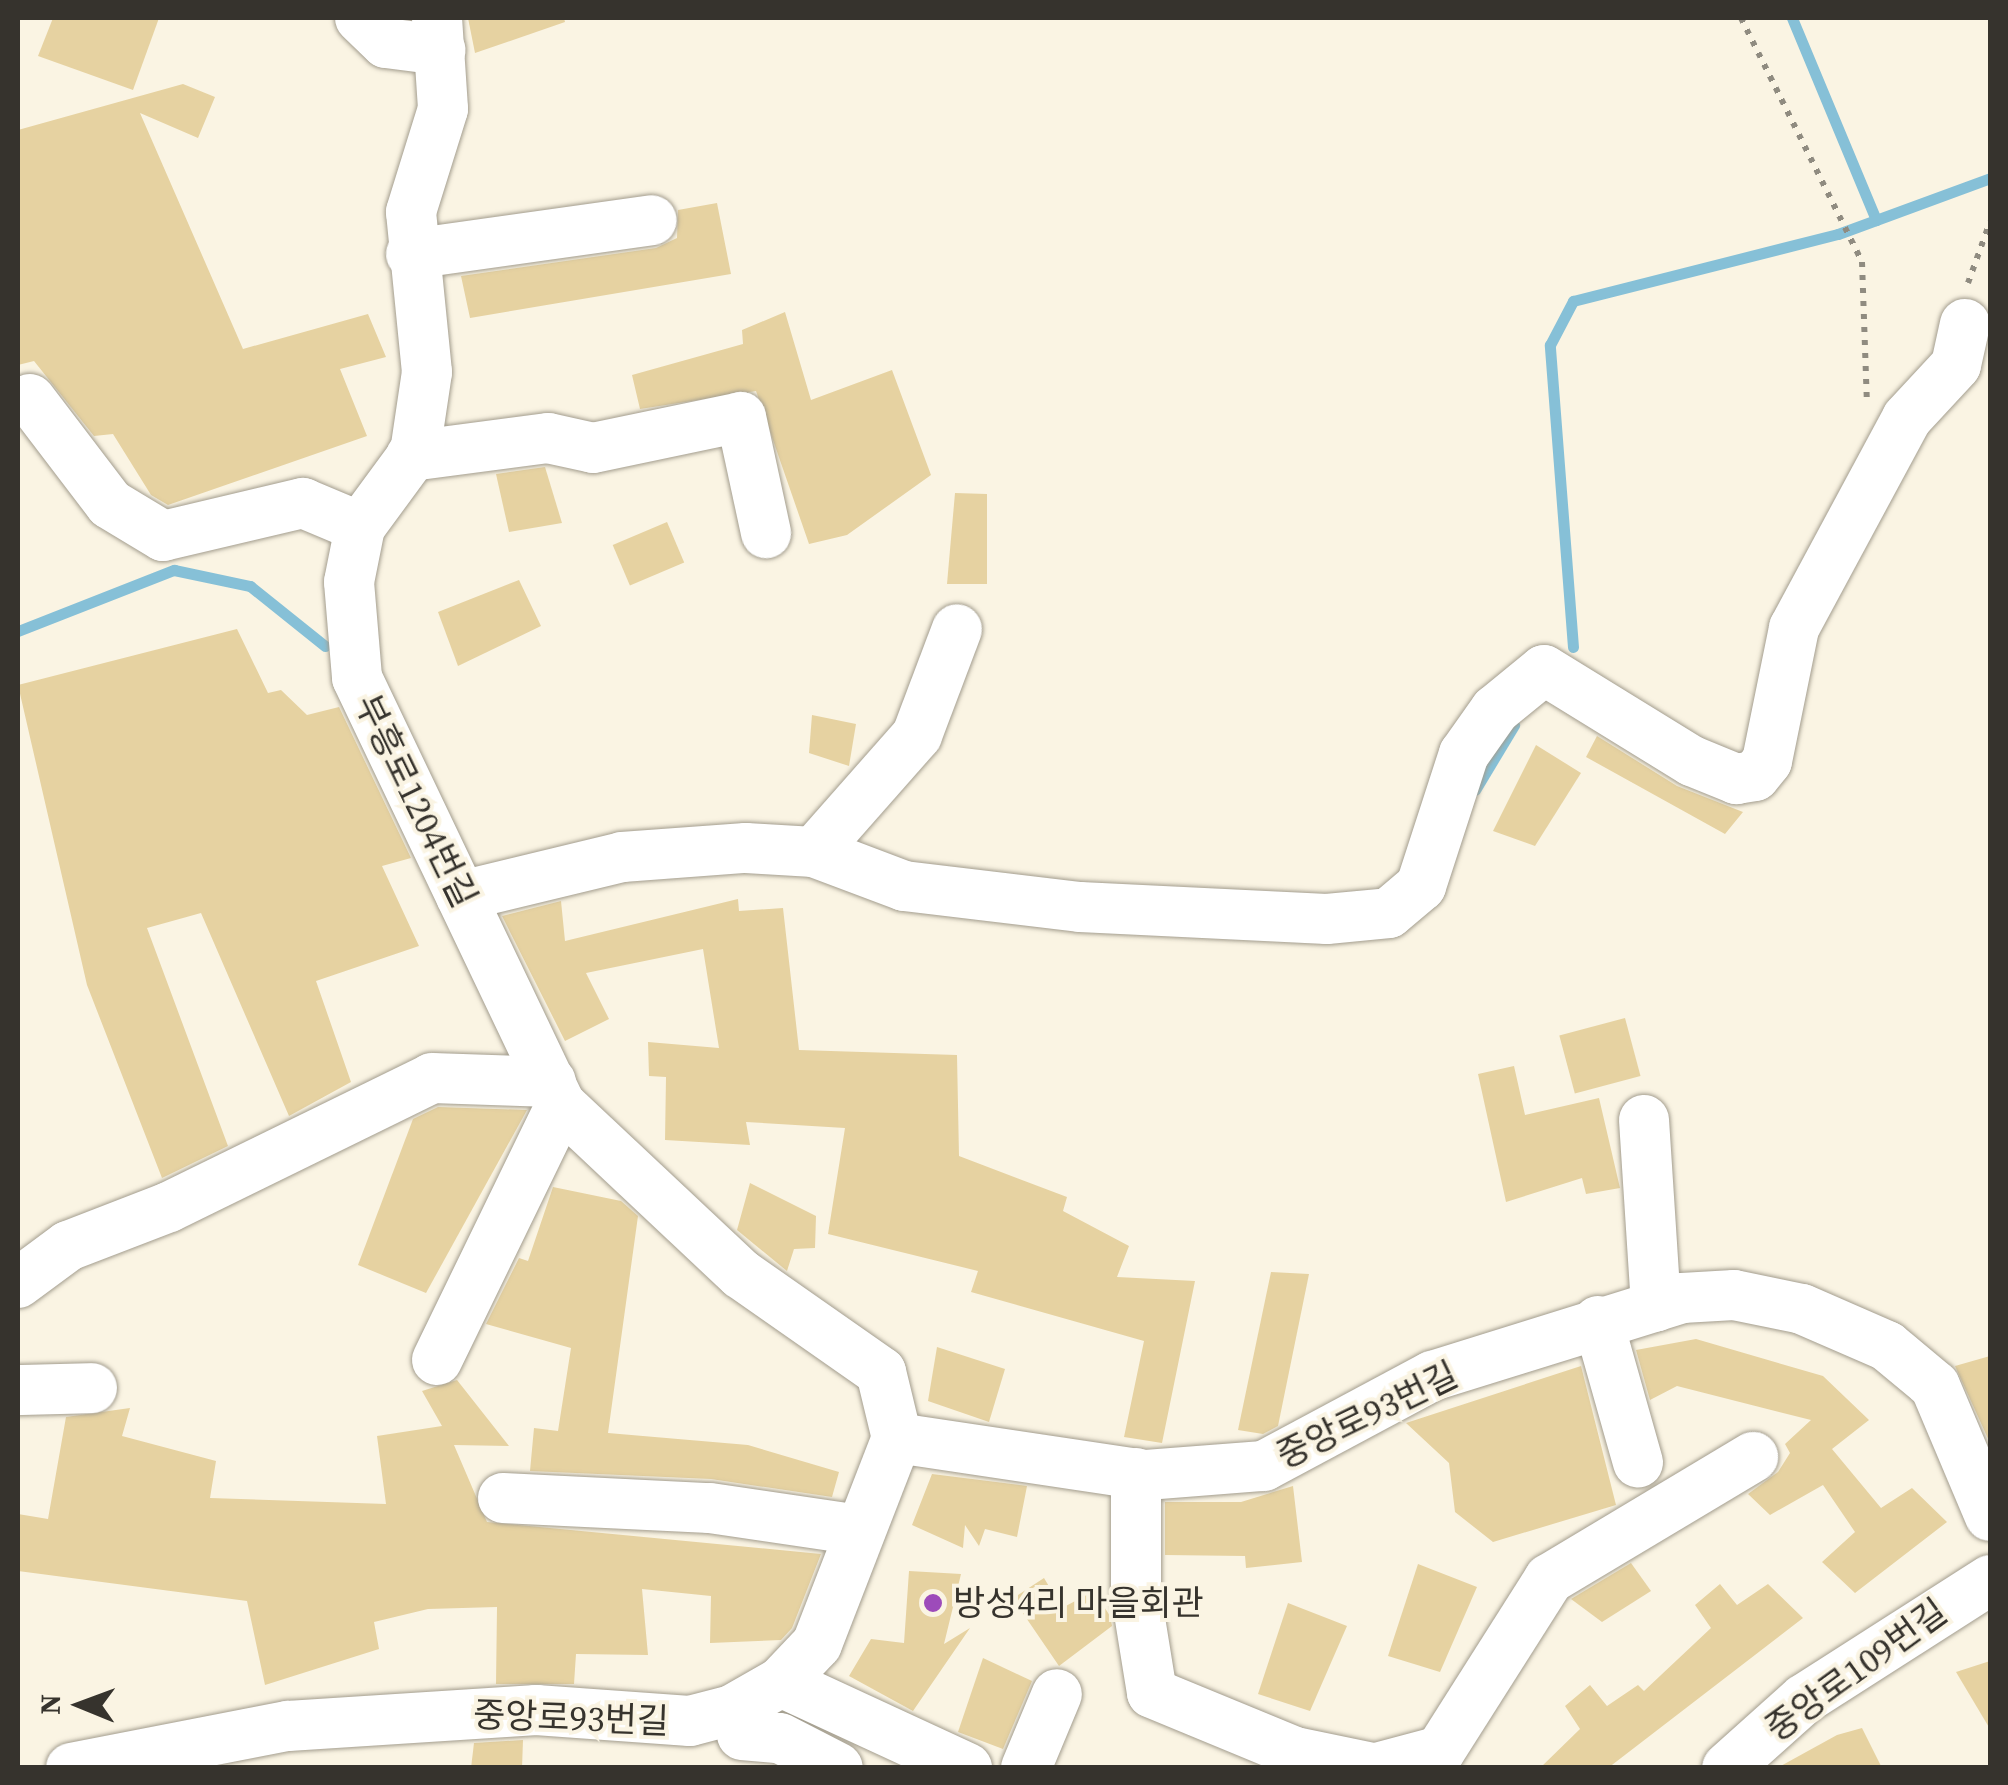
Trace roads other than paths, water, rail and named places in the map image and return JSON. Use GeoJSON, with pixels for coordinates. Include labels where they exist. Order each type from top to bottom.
{"type":"FeatureCollection","features":[{"type":"Feature","properties":{"kind":"street"},"geometry":{"type":"LineString","coordinates":[[360,18],[386,43],[440,34]]}},
{"type":"Feature","properties":{"kind":"street","name":"부흥로1204번길"},"geometry":{"type":"LineString","coordinates":[[440,34],[443,110],[411,212],[411,254],[427,372],[412,456],[360,527],[349,582],[357,678],[556,1094],[742,1274],[882,1372],[897,1438]]}},
{"type":"Feature","properties":{"kind":"street"},"geometry":{"type":"LineString","coordinates":[[411,254],[652,220]]}},
{"type":"Feature","properties":{"kind":"street"},"geometry":{"type":"LineString","coordinates":[[462,896],[622,857],[814,852],[904,886],[1080,907],[1327,919],[1389,912],[1421,886],[1464,754],[1495,710],[1544,670],[1692,761],[1736,779],[1755,776],[1767,761],[1794,628],[1907,418],[1956,365],[1965,324]]}},
{"type":"Feature","properties":{"kind":"street"},"geometry":{"type":"LineString","coordinates":[[30,399],[110,504],[163,536],[303,503],[360,527]]}},
{"type":"Feature","properties":{"kind":"street"},"geometry":{"type":"LineString","coordinates":[[412,456],[548,438],[593,448],[741,418],[766,533]]}},
{"type":"Feature","properties":{"kind":"street"},"geometry":{"type":"LineString","coordinates":[[814,852],[917,734],[957,628]]}},
{"type":"Feature","properties":{"kind":"street"},"geometry":{"type":"LineString","coordinates":[[18,1283],[68,1246],[170,1207],[432,1078],[556,1094],[436,1360]]}},
{"type":"Feature","properties":{"kind":"street"},"geometry":{"type":"LineString","coordinates":[[1644,1120],[1656,1307]]}},
{"type":"Feature","properties":{"kind":"street","name":"중앙로93번길"},"geometry":{"type":"LineString","coordinates":[[72,1768],[288,1747],[536,1710],[639,1745],[741,1737],[781,1682],[817,1644],[897,1438],[1136,1473],[1264,1466],[1432,1376],[1598,1321],[1734,1295],[1802,1309],[1887,1346],[1935,1386],[1990,1516]]}},
{"type":"Feature","properties":{"kind":"street"},"geometry":{"type":"LineString","coordinates":[[1598,1321],[1638,1462]]}},
{"type":"Feature","properties":{"kind":"street"},"geometry":{"type":"LineString","coordinates":[[18,1390],[92,1388]]}},
{"type":"Feature","properties":{"kind":"street"},"geometry":{"type":"LineString","coordinates":[[1136,1473],[1136,1594],[1152,1693],[1295,1752],[1374,1768],[1440,1751],[1550,1579],[1754,1457]]}},
{"type":"Feature","properties":{"kind":"street"},"geometry":{"type":"LineString","coordinates":[[503,1498],[710,1508],[859,1530]]}},
{"type":"Feature","properties":{"kind":"street","name":"중앙로109번길"},"geometry":{"type":"LineString","coordinates":[[1727,1768],[1804,1699],[1990,1580]]}},
{"type":"Feature","properties":{"kind":"street"},"geometry":{"type":"LineString","coordinates":[[781,1682],[966,1768]]}},
{"type":"Feature","properties":{"kind":"street"},"geometry":{"type":"LineString","coordinates":[[1026,1768],[1057,1694]]}},
{"type":"Feature","properties":{"kind":"street"},"geometry":{"type":"LineString","coordinates":[[741,1737],[780,1738],[838,1768]]}},
{"type":"Feature","properties":{"kind":"waterway"},"geometry":{"type":"LineString","coordinates":[[1792,18],[1876,220]]}},
{"type":"Feature","properties":{"kind":"waterway"},"geometry":{"type":"LineString","coordinates":[[1573,647],[1550,345],[1573,301],[1838,234],[1990,178]]}},
{"type":"Feature","properties":{"kind":"waterway"},"geometry":{"type":"LineString","coordinates":[[18,631],[174,570],[250,586],[325,646]]}},
{"type":"Feature","properties":{"kind":"waterway"},"geometry":{"type":"LineString","coordinates":[[1475,790],[1514,725]]}},
{"type":"Feature","properties":{"kind":"place","name":"방성4리 마을회관"},"geometry":{"type":"Point","coordinates":[933,1603]}}]}
